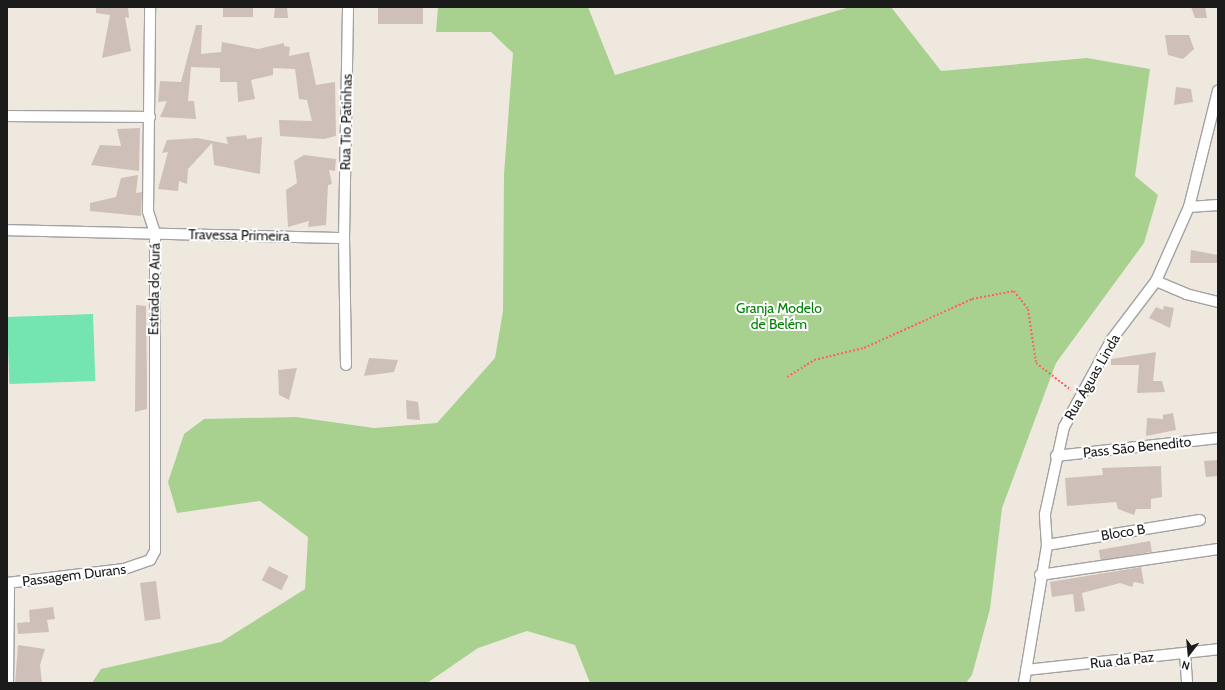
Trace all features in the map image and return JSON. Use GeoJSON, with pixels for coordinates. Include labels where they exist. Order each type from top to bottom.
{"type":"FeatureCollection","features":[{"type":"Feature","properties":{"kind":"street","name":"Estrada do Aurá"},"geometry":{"type":"LineString","coordinates":[[141,565],[153,556],[156,535],[152,464],[155,233],[148,211],[150,7]]}},
{"type":"Feature","properties":{"kind":"street","name":"Rua Tio Patinhas"},"geometry":{"type":"LineString","coordinates":[[344,238],[348,7]]}},
{"type":"Feature","properties":{"kind":"street","name":"Rua Águas Linda"},"geometry":{"type":"LineString","coordinates":[[1024,683],[1040,574],[1047,545],[1045,514],[1056,456],[1064,427],[1079,396],[1112,339],[1156,281],[1189,207],[1218,91]]}},
{"type":"Feature","properties":{"kind":"street"},"geometry":{"type":"LineString","coordinates":[[7,116],[150,117]]}},
{"type":"Feature","properties":{"kind":"street"},"geometry":{"type":"LineString","coordinates":[[1189,207],[1218,206]]}},
{"type":"Feature","properties":{"kind":"street","name":"Travessa Primeira"},"geometry":{"type":"LineString","coordinates":[[7,230],[344,238]]}},
{"type":"Feature","properties":{"kind":"street"},"geometry":{"type":"LineString","coordinates":[[344,238],[346,365]]}},
{"type":"Feature","properties":{"kind":"street"},"geometry":{"type":"LineString","coordinates":[[1156,281],[1218,302]]}},
{"type":"Feature","properties":{"kind":"street","name":"Pass São Benedito"},"geometry":{"type":"LineString","coordinates":[[1056,456],[1218,438]]}},
{"type":"Feature","properties":{"kind":"street","name":"Bloco B"},"geometry":{"type":"LineString","coordinates":[[1047,545],[1200,520]]}},
{"type":"Feature","properties":{"kind":"street"},"geometry":{"type":"LineString","coordinates":[[1040,574],[1218,548]]}},
{"type":"Feature","properties":{"kind":"street","name":"Passagem Durans"},"geometry":{"type":"LineString","coordinates":[[8,583],[141,565]]}},
{"type":"Feature","properties":{"kind":"street"},"geometry":{"type":"LineString","coordinates":[[8,583],[8,683]]}},
{"type":"Feature","properties":{"kind":"street","name":"Rua da Paz"},"geometry":{"type":"LineString","coordinates":[[1026,670],[1185,653],[1218,648]]}},
{"type":"Feature","properties":{"kind":"street"},"geometry":{"type":"LineString","coordinates":[[1185,653],[1187,683]]}},
{"type":"Feature","properties":{"kind":"path"},"geometry":{"type":"LineString","coordinates":[[787,377],[814,360],[864,348],[972,299],[1014,291],[1028,309],[1036,363],[1079,396]]}},
{"type":"Feature","properties":{"kind":"green space","name":"Granja Modelo de Belém"},"geometry":{"type":"Polygon","coordinates":[[[438,7],[588,7],[615,75],[850,7],[891,7],[941,71],[1087,58],[1150,69],[1135,176],[1158,195],[1144,243],[1056,363],[1002,508],[990,609],[972,675],[966,683],[590,683],[575,645],[527,631],[478,648],[427,683],[92,683],[101,669],[221,642],[305,589],[308,537],[260,501],[177,513],[168,482],[184,434],[204,419],[296,417],[374,428],[437,423],[495,358],[503,311],[504,174],[513,53],[491,32],[436,32],[438,7]]]}},
{"type":"Feature","properties":{"kind":"green space"},"geometry":{"type":"Polygon","coordinates":[[[93,314],[95,381],[9,384],[7,317],[93,314]]]}},
{"type":"Feature","properties":{"kind":"building"},"geometry":{"type":"Polygon","coordinates":[[[96,7],[128,7],[129,18],[125,17],[131,51],[102,58],[110,15],[96,13],[96,7]]]}},
{"type":"Feature","properties":{"kind":"building"},"geometry":{"type":"Polygon","coordinates":[[[223,7],[253,7],[253,17],[223,17],[223,7]]]}},
{"type":"Feature","properties":{"kind":"building"},"geometry":{"type":"Polygon","coordinates":[[[275,7],[287,7],[288,18],[274,18],[275,7]]]}},
{"type":"Feature","properties":{"kind":"building"},"geometry":{"type":"Polygon","coordinates":[[[378,7],[423,7],[423,24],[378,24],[378,7]]]}},
{"type":"Feature","properties":{"kind":"building"},"geometry":{"type":"Polygon","coordinates":[[[1191,7],[1205,7],[1207,18],[1195,18],[1191,7]]]}},
{"type":"Feature","properties":{"kind":"building"},"geometry":{"type":"Polygon","coordinates":[[[196,25],[202,25],[201,54],[221,52],[222,42],[258,49],[284,43],[284,46],[290,47],[289,56],[309,52],[316,85],[335,82],[336,136],[324,139],[280,136],[279,120],[312,121],[307,100],[299,99],[295,69],[273,68],[273,75],[251,80],[255,99],[238,102],[237,82],[220,82],[220,68],[191,67],[188,101],[194,101],[196,119],[160,117],[167,101],[158,102],[160,81],[181,82],[196,25]]]}},
{"type":"Feature","properties":{"kind":"building"},"geometry":{"type":"Polygon","coordinates":[[[1165,35],[1189,35],[1194,49],[1183,59],[1168,55],[1165,35]]]}},
{"type":"Feature","properties":{"kind":"building"},"geometry":{"type":"Polygon","coordinates":[[[1176,87],[1191,89],[1193,102],[1174,105],[1176,87]]]}},
{"type":"Feature","properties":{"kind":"building"},"geometry":{"type":"Polygon","coordinates":[[[140,128],[139,171],[91,165],[100,145],[121,146],[117,129],[140,128]]]}},
{"type":"Feature","properties":{"kind":"building"},"geometry":{"type":"Polygon","coordinates":[[[246,135],[247,139],[262,137],[260,174],[214,165],[212,143],[188,169],[187,184],[179,181],[178,191],[158,189],[168,152],[162,153],[167,140],[197,138],[228,144],[226,137],[246,135]]]}},
{"type":"Feature","properties":{"kind":"building"},"geometry":{"type":"Polygon","coordinates":[[[304,155],[336,159],[335,171],[329,170],[332,184],[328,185],[326,225],[308,227],[309,221],[288,227],[286,190],[297,183],[294,161],[304,155]]]}},
{"type":"Feature","properties":{"kind":"building"},"geometry":{"type":"Polygon","coordinates":[[[138,175],[136,193],[142,192],[141,216],[90,211],[90,203],[116,197],[121,178],[138,175]]]}},
{"type":"Feature","properties":{"kind":"building"},"geometry":{"type":"Polygon","coordinates":[[[1191,250],[1218,255],[1218,263],[1190,263],[1191,250]]]}},
{"type":"Feature","properties":{"kind":"building"},"geometry":{"type":"Polygon","coordinates":[[[136,305],[146,306],[147,409],[135,412],[136,305]]]}},
{"type":"Feature","properties":{"kind":"building"},"geometry":{"type":"Polygon","coordinates":[[[1164,306],[1174,308],[1170,328],[1149,318],[1156,307],[1163,310],[1164,306]]]}},
{"type":"Feature","properties":{"kind":"building"},"geometry":{"type":"Polygon","coordinates":[[[1156,352],[1153,381],[1162,381],[1165,392],[1137,393],[1139,365],[1111,365],[1111,359],[1156,352]]]}},
{"type":"Feature","properties":{"kind":"building"},"geometry":{"type":"Polygon","coordinates":[[[369,358],[398,360],[394,372],[364,376],[369,358]]]}},
{"type":"Feature","properties":{"kind":"building"},"geometry":{"type":"Polygon","coordinates":[[[297,368],[289,400],[279,395],[278,370],[297,368]]]}},
{"type":"Feature","properties":{"kind":"building"},"geometry":{"type":"Polygon","coordinates":[[[406,400],[418,402],[420,420],[407,419],[406,400]]]}},
{"type":"Feature","properties":{"kind":"building"},"geometry":{"type":"Polygon","coordinates":[[[1173,413],[1176,430],[1146,436],[1147,418],[1163,419],[1163,415],[1173,413]]]}},
{"type":"Feature","properties":{"kind":"building"},"geometry":{"type":"Polygon","coordinates":[[[1218,460],[1218,476],[1206,477],[1204,461],[1218,460]]]}},
{"type":"Feature","properties":{"kind":"building"},"geometry":{"type":"Polygon","coordinates":[[[1161,466],[1162,497],[1151,499],[1151,509],[1136,509],[1134,515],[1118,509],[1116,502],[1067,506],[1065,478],[1103,475],[1102,468],[1161,466]]]}},
{"type":"Feature","properties":{"kind":"building"},"geometry":{"type":"Polygon","coordinates":[[[1150,541],[1152,552],[1101,561],[1099,550],[1150,541]]]}},
{"type":"Feature","properties":{"kind":"building"},"geometry":{"type":"Polygon","coordinates":[[[269,566],[289,576],[281,590],[262,580],[269,566]]]}},
{"type":"Feature","properties":{"kind":"building"},"geometry":{"type":"Polygon","coordinates":[[[1141,567],[1144,584],[1134,582],[1132,587],[1120,583],[1082,593],[1085,611],[1075,612],[1073,594],[1052,597],[1050,582],[1141,567]]]}},
{"type":"Feature","properties":{"kind":"building"},"geometry":{"type":"Polygon","coordinates":[[[156,581],[161,619],[145,621],[140,583],[156,581]]]}},
{"type":"Feature","properties":{"kind":"building"},"geometry":{"type":"Polygon","coordinates":[[[53,607],[55,619],[47,620],[49,632],[18,634],[17,623],[30,622],[29,610],[53,607]]]}},
{"type":"Feature","properties":{"kind":"building"},"geometry":{"type":"Polygon","coordinates":[[[18,645],[45,649],[40,665],[42,683],[15,683],[18,645]]]}}]}
